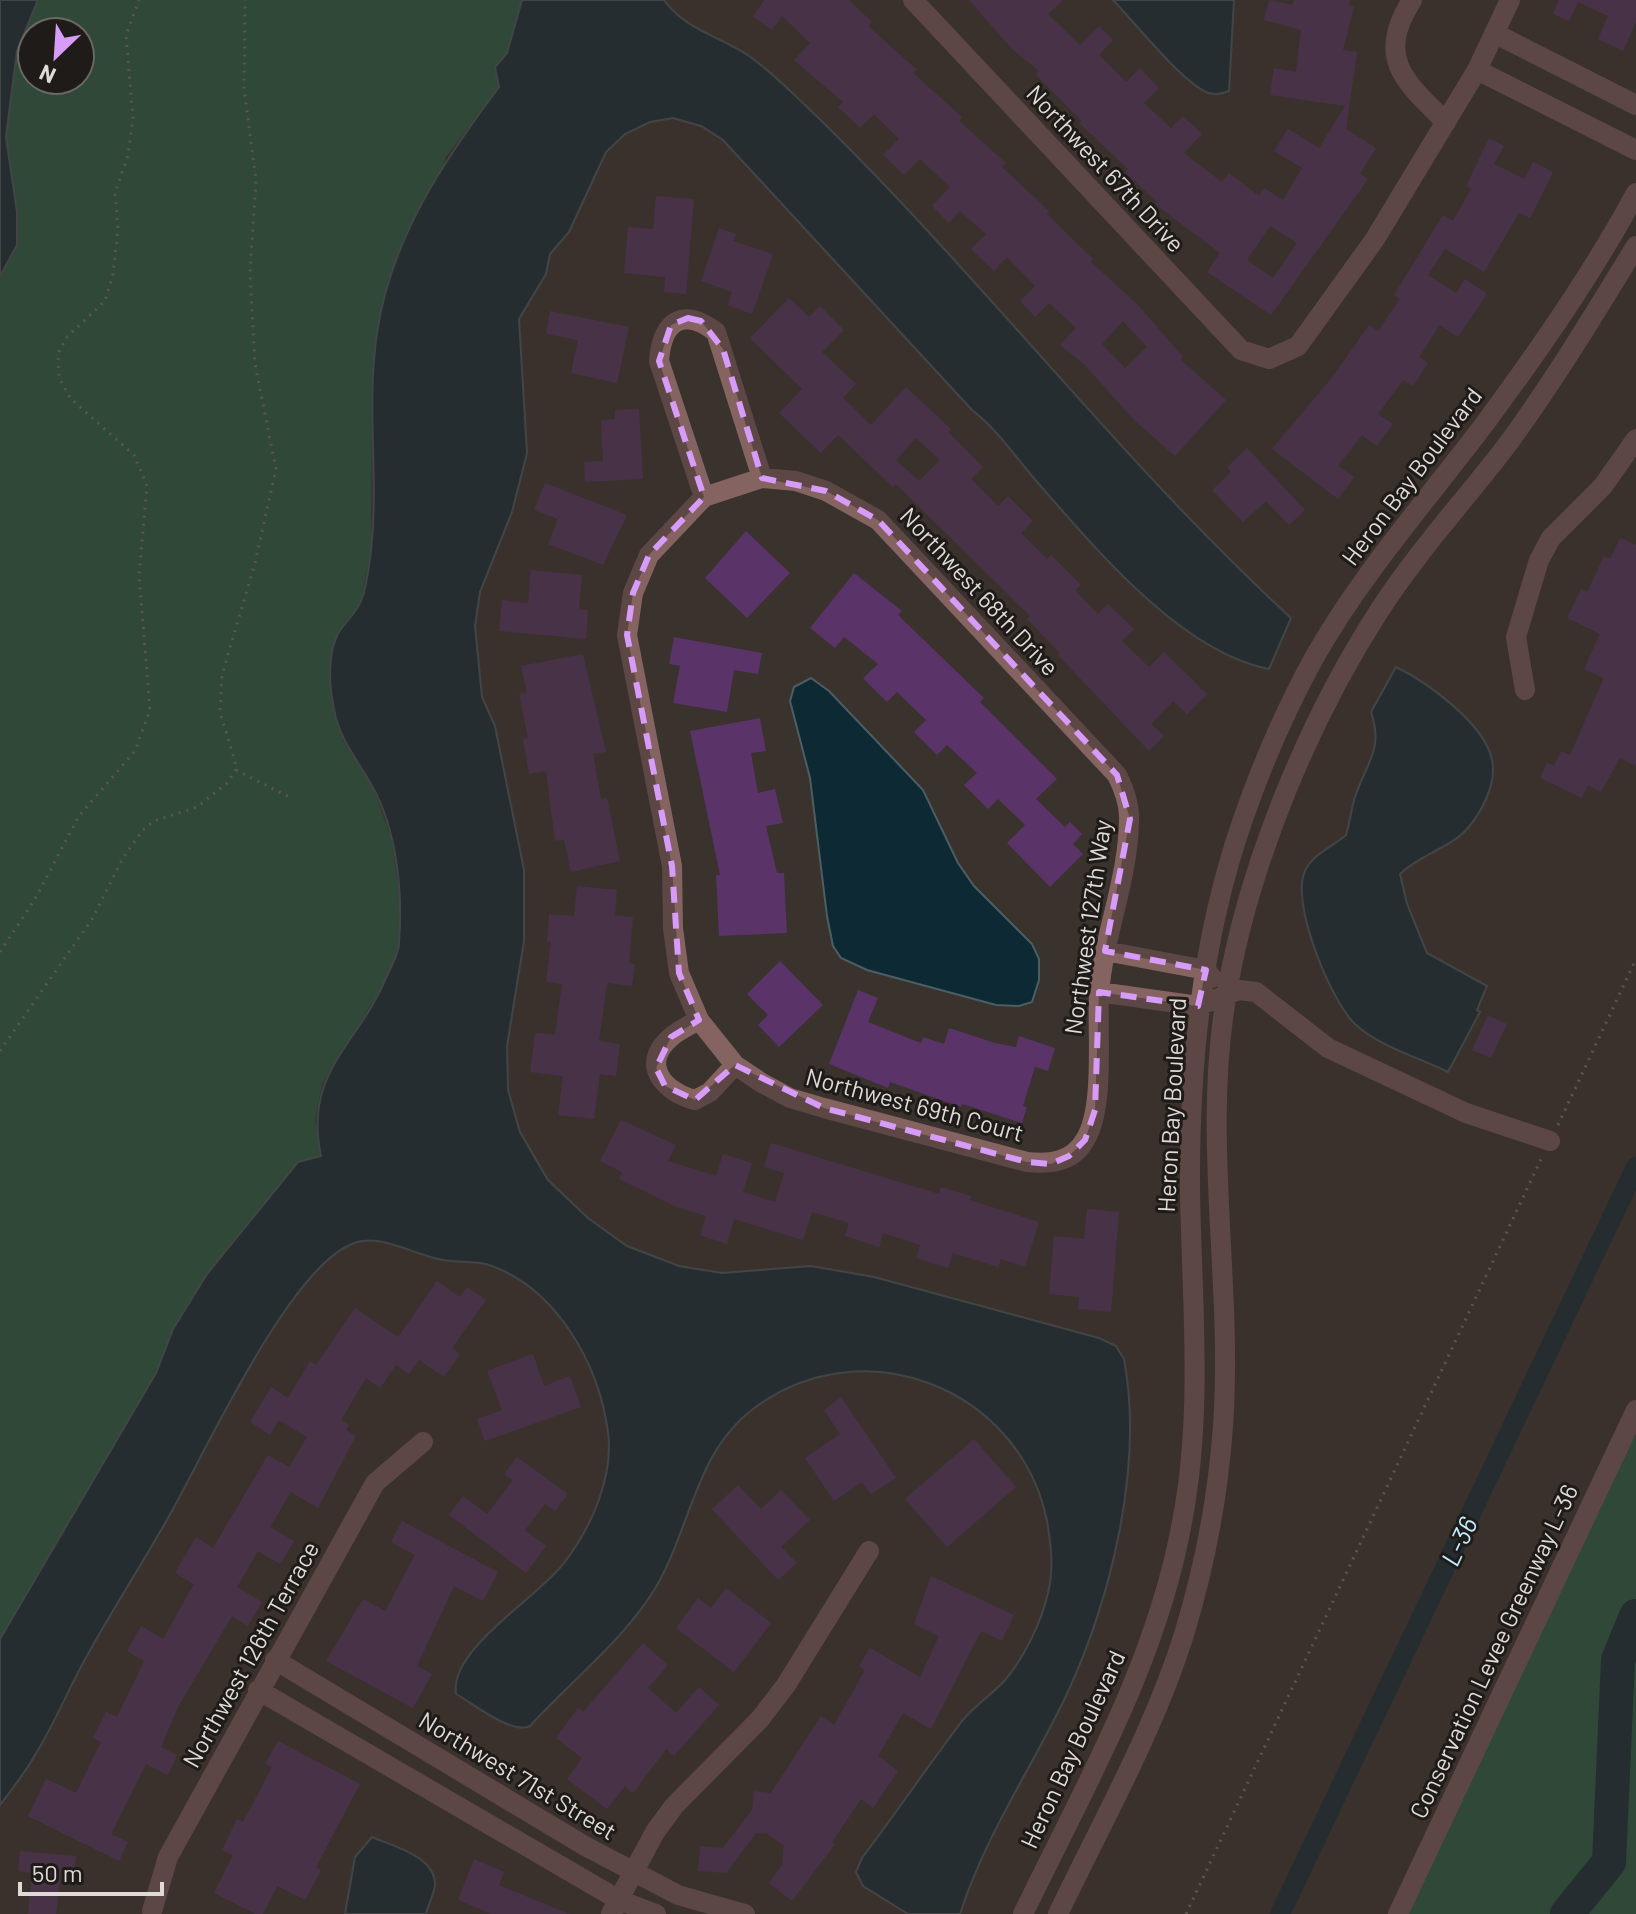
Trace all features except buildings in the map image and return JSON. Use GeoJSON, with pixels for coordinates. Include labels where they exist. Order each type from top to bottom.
{"type":"FeatureCollection","features":[{"type":"Feature","properties":{"kind":"street","name":"Northwest 67th Drive"},"geometry":{"type":"LineString","coordinates":[[913,0],[1241,350],[1269,359],[1298,346],[1375,239],[1446,122]]}},
{"type":"Feature","properties":{"kind":"street"},"geometry":{"type":"LineString","coordinates":[[1412,0],[1402,17],[1394,47],[1402,77],[1446,122],[1477,70],[1510,0]]}},
{"type":"Feature","properties":{"kind":"street"},"geometry":{"type":"LineString","coordinates":[[1494,33],[1636,105]]}},
{"type":"Feature","properties":{"kind":"street"},"geometry":{"type":"LineString","coordinates":[[1477,70],[1636,150]]}},
{"type":"Feature","properties":{"kind":"street","name":"Heron Bay Boulevard"},"geometry":{"type":"LineString","coordinates":[[1023,1914],[1122,1710],[1157,1623],[1182,1522],[1194,1425],[1190,1189],[1198,1006],[1220,898],[1243,822],[1313,660],[1348,604],[1554,326],[1615,233],[1636,193]]}},
{"type":"Feature","properties":{"kind":"street","name":"Heron Bay Boulevard"},"geometry":{"type":"LineString","coordinates":[[1058,1914],[1153,1712],[1184,1634],[1210,1531],[1223,1425],[1225,1312],[1216,1106],[1226,997],[1269,836],[1323,712],[1374,619],[1508,443],[1636,246]]}},
{"type":"Feature","properties":{"kind":"street"},"geometry":{"type":"LineString","coordinates":[[735,1065],[710,1092],[695,1100],[665,1086],[656,1068],[659,1052],[671,1037],[699,1020],[679,973],[673,928],[672,866],[627,635],[633,593],[649,555],[704,497],[659,361],[660,340],[671,325],[688,318],[701,321],[716,332],[762,478]]}},
{"type":"Feature","properties":{"kind":"street"},"geometry":{"type":"LineString","coordinates":[[1525,690],[1516,637],[1523,605],[1539,560],[1551,538],[1603,486],[1636,439]]}},
{"type":"Feature","properties":{"kind":"street","name":"Northwest 68th Drive"},"geometry":{"type":"LineString","coordinates":[[704,497],[734,484],[762,478],[796,481],[826,491],[878,520],[1117,775],[1125,792]]}},
{"type":"Feature","properties":{"kind":"street","name":"Northwest 127th Way"},"geometry":{"type":"LineString","coordinates":[[1069,1156],[1085,1140],[1095,1110],[1099,992],[1105,951],[1124,873],[1130,819],[1125,792]]}},
{"type":"Feature","properties":{"kind":"street"},"geometry":{"type":"LineString","coordinates":[[1105,951],[1206,970],[1226,997]]}},
{"type":"Feature","properties":{"kind":"street"},"geometry":{"type":"LineString","coordinates":[[1099,992],[1198,1006],[1239,990],[1256,992],[1328,1048],[1466,1113],[1550,1141]]}},
{"type":"Feature","properties":{"kind":"street","name":"Northwest 69th Court"},"geometry":{"type":"LineString","coordinates":[[699,1020],[735,1065],[790,1098],[1027,1162],[1051,1164],[1069,1156]]}},
{"type":"Feature","properties":{"kind":"street","name":"Conservation Levee Greenway L-36"},"geometry":{"type":"LineString","coordinates":[[1398,1914],[1636,1410]]}},
{"type":"Feature","properties":{"kind":"street","name":"Northwest 126th Terrace"},"geometry":{"type":"LineString","coordinates":[[152,1911],[168,1857],[375,1483],[423,1442]]}},
{"type":"Feature","properties":{"kind":"street"},"geometry":{"type":"LineString","coordinates":[[615,1907],[655,1832],[674,1806],[732,1750],[786,1685],[869,1551]]}},
{"type":"Feature","properties":{"kind":"street","name":"Northwest 71st Street"},"geometry":{"type":"LineString","coordinates":[[275,1660],[635,1873],[678,1895],[745,1914]]}},
{"type":"Feature","properties":{"kind":"street"},"geometry":{"type":"LineString","coordinates":[[258,1690],[615,1907],[656,1914]]}},
{"type":"Feature","properties":{"kind":"path"},"geometry":{"type":"LineString","coordinates":[[0,952],[35,899],[79,816],[135,751],[150,710],[139,575],[147,486],[142,468],[128,448],[71,399],[63,388],[57,364],[67,337],[105,301],[113,274],[118,229],[115,193],[128,155],[133,118],[126,35],[139,0]]}},
{"type":"Feature","properties":{"kind":"path"},"geometry":{"type":"LineString","coordinates":[[0,1051],[92,919],[135,840],[154,821],[197,807],[227,783],[236,770],[234,749],[220,712],[222,675],[255,563],[276,469],[255,364],[250,273],[256,180],[244,89],[245,0]]}},
{"type":"Feature","properties":{"kind":"path"},"geometry":{"type":"LineString","coordinates":[[236,770],[289,797]]}},
{"type":"Feature","properties":{"kind":"path"},"geometry":{"type":"LineString","coordinates":[[1186,1914],[1636,959]]}},
{"type":"Feature","properties":{"kind":"highlighted area"},"geometry":{"type":"Polygon","coordinates":[[[688,318],[701,321],[723,349],[762,478],[826,491],[878,520],[1117,775],[1130,819],[1105,951],[1206,970],[1198,1006],[1099,992],[1095,1110],[1085,1140],[1069,1156],[1051,1164],[1027,1162],[824,1108],[735,1065],[695,1100],[665,1086],[656,1068],[671,1037],[699,1020],[679,973],[672,866],[627,635],[633,593],[649,555],[704,497],[659,361],[671,325],[688,318]]]}},
{"type":"Feature","properties":{"kind":"green space"},"geometry":{"type":"Polygon","coordinates":[[[38,0],[522,0],[507,53],[495,67],[499,87],[446,157],[372,420],[371,549],[361,602],[337,634],[343,741],[373,787],[392,841],[400,899],[399,947],[384,984],[322,1084],[315,1120],[321,1156],[298,1162],[207,1274],[173,1329],[156,1373],[0,1639],[0,276],[17,245],[6,137],[16,59],[16,96],[96,96],[96,16],[31,16],[38,0]]]}},
{"type":"Feature","properties":{"kind":"green space"},"geometry":{"type":"Polygon","coordinates":[[[1636,1410],[1636,1914],[1398,1914],[1636,1410]]]}},
{"type":"Feature","properties":{"kind":"water"},"geometry":{"type":"Polygon","coordinates":[[[0,0],[38,0],[31,16],[16,16],[16,59],[6,137],[17,212],[17,245],[0,276],[0,0]]]}},
{"type":"Feature","properties":{"kind":"water"},"geometry":{"type":"Polygon","coordinates":[[[522,0],[664,0],[692,25],[738,49],[763,67],[867,166],[1165,493],[1291,618],[1269,669],[1236,659],[1204,642],[1142,594],[1086,538],[999,435],[972,410],[723,140],[701,126],[673,118],[650,122],[625,134],[606,152],[569,232],[550,254],[546,274],[519,319],[527,453],[512,512],[480,592],[475,626],[482,697],[495,726],[524,870],[524,941],[507,1046],[508,1090],[520,1132],[548,1180],[588,1218],[627,1246],[679,1266],[722,1273],[811,1266],[874,1277],[1099,1338],[1116,1346],[1124,1359],[1130,1443],[1126,1487],[1119,1531],[1097,1617],[1066,1696],[995,1830],[960,1914],[908,1914],[863,1886],[856,1872],[862,1858],[962,1721],[1013,1670],[1041,1616],[1051,1575],[1047,1521],[1031,1475],[1005,1436],[971,1405],[931,1384],[887,1373],[842,1373],[796,1385],[753,1409],[718,1447],[696,1492],[668,1564],[643,1606],[613,1642],[530,1726],[513,1726],[456,1694],[458,1677],[466,1659],[498,1624],[552,1577],[583,1534],[598,1501],[607,1467],[608,1432],[603,1407],[595,1381],[571,1332],[535,1291],[489,1265],[443,1260],[386,1242],[352,1244],[328,1260],[277,1322],[88,1654],[42,1743],[0,1805],[0,1639],[156,1373],[173,1329],[207,1274],[298,1162],[321,1156],[317,1127],[326,1080],[375,1000],[398,951],[399,882],[392,841],[380,802],[336,720],[331,690],[331,660],[335,640],[355,611],[366,584],[374,496],[374,360],[384,298],[394,265],[422,202],[499,87],[495,67],[507,53],[522,0]]]}},
{"type":"Feature","properties":{"kind":"water"},"geometry":{"type":"Polygon","coordinates":[[[1113,0],[1234,0],[1229,91],[1210,94],[1193,84],[1113,0]]]}},
{"type":"Feature","properties":{"kind":"water"},"geometry":{"type":"Polygon","coordinates":[[[1396,667],[1423,683],[1467,719],[1487,746],[1492,760],[1490,787],[1473,822],[1460,836],[1400,874],[1407,904],[1427,953],[1487,986],[1477,1010],[1480,1012],[1448,1072],[1387,1045],[1355,1024],[1345,1012],[1325,974],[1315,951],[1303,905],[1302,886],[1308,865],[1346,835],[1355,797],[1375,747],[1371,712],[1396,667]]]}},
{"type":"Feature","properties":{"kind":"water"},"geometry":{"type":"Polygon","coordinates":[[[811,678],[829,691],[923,790],[958,863],[974,886],[1032,944],[1039,959],[1039,980],[1032,1002],[1019,1006],[996,1005],[867,970],[841,958],[833,946],[827,916],[810,778],[790,701],[794,687],[811,678]]]}},
{"type":"Feature","properties":{"kind":"water"},"geometry":{"type":"Polygon","coordinates":[[[372,1837],[411,1853],[428,1866],[435,1884],[426,1914],[345,1914],[355,1857],[372,1837]]]}},
{"type":"Feature","properties":{"kind":"waterway","name":"L-36"},"geometry":{"type":"LineString","coordinates":[[1280,1914],[1636,1167]]}},
{"type":"Feature","properties":{"kind":"waterway"},"geometry":{"type":"LineString","coordinates":[[1567,1914],[1609,1862],[1618,1660],[1636,1616]]}}]}
